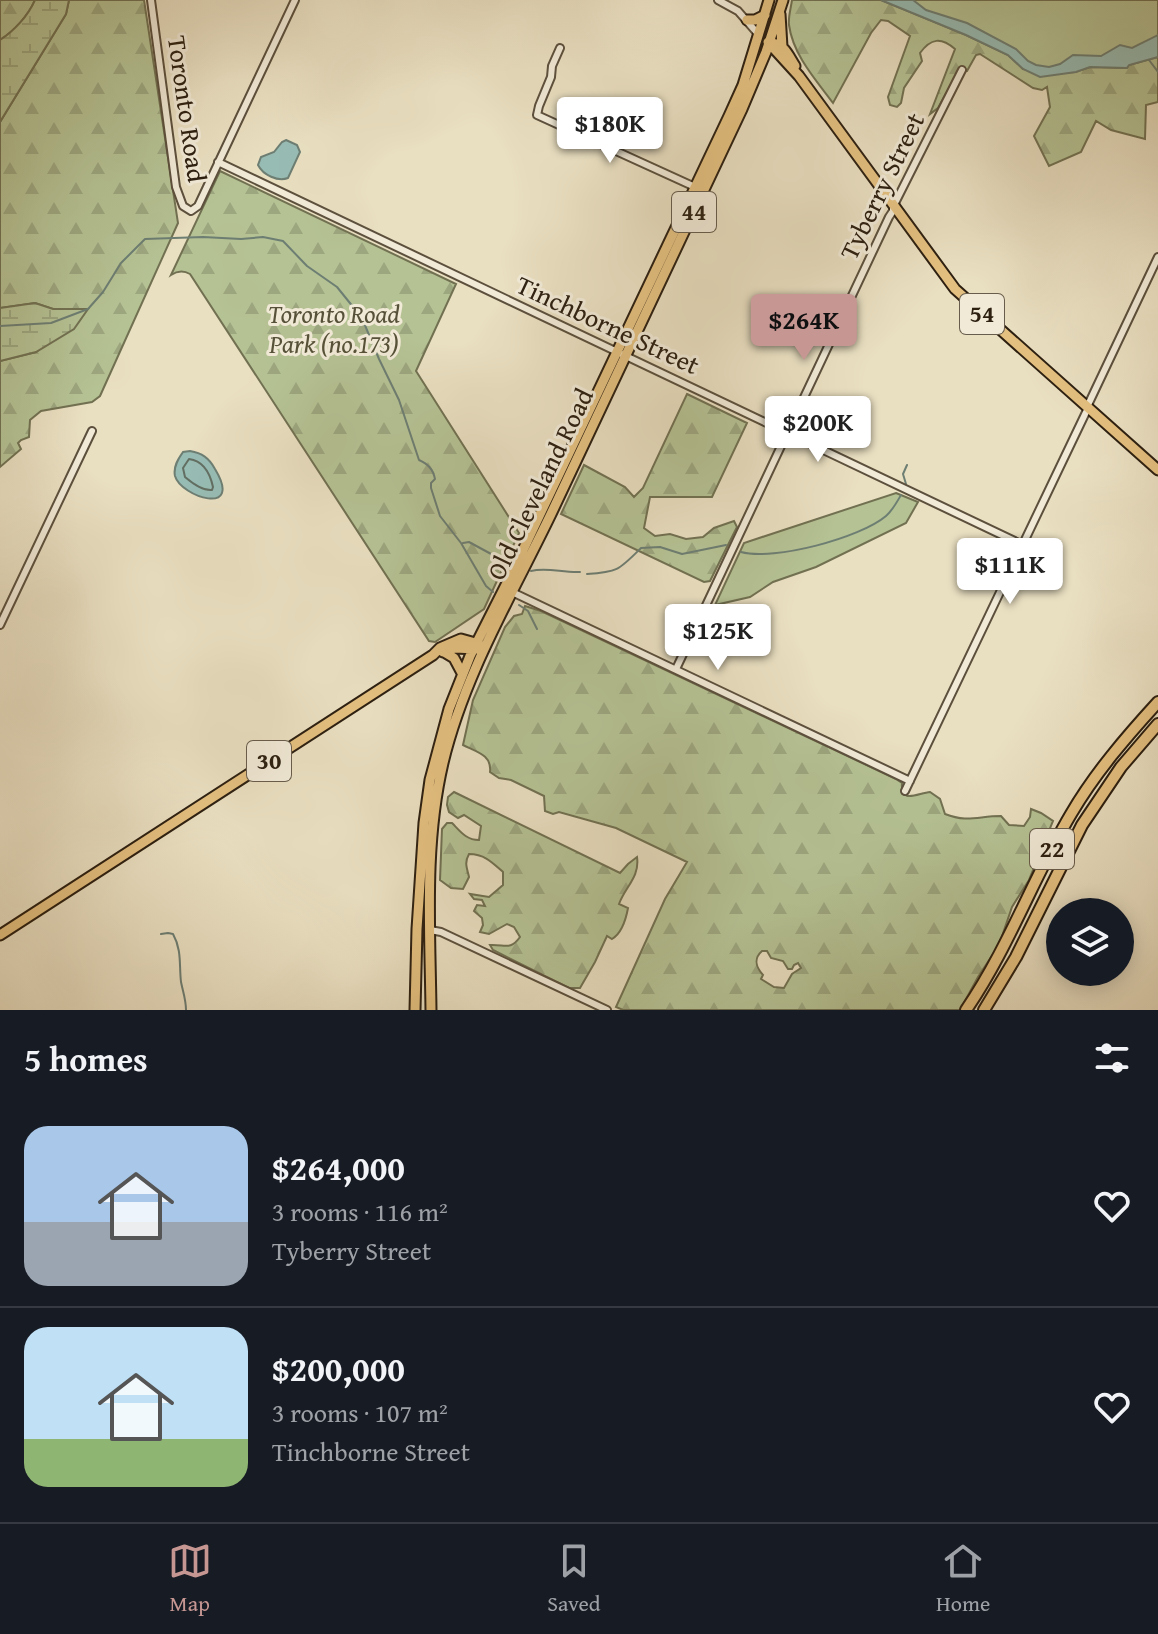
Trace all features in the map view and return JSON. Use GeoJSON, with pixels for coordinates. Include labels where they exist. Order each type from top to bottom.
{"type":"FeatureCollection","features":[{"type":"Feature","properties":{"kind":"highway","name":"22"},"geometry":{"type":"LineString","coordinates":[[966,1010],[994,965],[1081,798],[1116,750],[1158,702]]}},
{"type":"Feature","properties":{"kind":"highway","name":"22"},"geometry":{"type":"LineString","coordinates":[[984,1010],[1016,957],[1082,825],[1121,767],[1158,724]]}},
{"type":"Feature","properties":{"kind":"main road","name":"Old Cleveland Road"},"geometry":{"type":"LineString","coordinates":[[415,1010],[419,888],[426,808],[441,735],[462,673],[512,592],[622,353],[743,85],[769,0]]}},
{"type":"Feature","properties":{"kind":"main road","name":"Old Cleveland Road"},"geometry":{"type":"LineString","coordinates":[[431,1010],[431,852],[440,780],[487,623],[762,64],[783,0]]}},
{"type":"Feature","properties":{"kind":"main road","name":"54"},"geometry":{"type":"LineString","coordinates":[[780,11],[782,47],[799,76]]}},
{"type":"Feature","properties":{"kind":"main road"},"geometry":{"type":"LineString","coordinates":[[747,20],[765,15]]}},
{"type":"Feature","properties":{"kind":"main road","name":"54"},"geometry":{"type":"LineString","coordinates":[[759,35],[799,76],[955,289],[1158,470]]}},
{"type":"Feature","properties":{"kind":"main road","name":"54"},"geometry":{"type":"LineString","coordinates":[[770,43],[782,47]]}},
{"type":"Feature","properties":{"kind":"main road"},"geometry":{"type":"LineString","coordinates":[[762,64],[773,58],[789,65]]}},
{"type":"Feature","properties":{"kind":"main road","name":"44"},"geometry":{"type":"LineString","coordinates":[[463,639],[487,623]]}},
{"type":"Feature","properties":{"kind":"main road"},"geometry":{"type":"LineString","coordinates":[[463,639],[480,647]]}},
{"type":"Feature","properties":{"kind":"main road","name":"30"},"geometry":{"type":"LineString","coordinates":[[0,935],[440,648],[463,639]]}},
{"type":"Feature","properties":{"kind":"main road"},"geometry":{"type":"LineString","coordinates":[[444,652],[455,648],[480,647]]}},
{"type":"Feature","properties":{"kind":"main road"},"geometry":{"type":"LineString","coordinates":[[444,652],[454,658],[462,673]]}},
{"type":"Feature","properties":{"kind":"main road","name":"30"},"geometry":{"type":"LineString","coordinates":[[433,655],[444,652]]}},
{"type":"Feature","properties":{"kind":"street","name":"Toronto Road"},"geometry":{"type":"LineString","coordinates":[[151,0],[176,187],[183,206],[191,211],[198,206],[218,162]]}},
{"type":"Feature","properties":{"kind":"street"},"geometry":{"type":"LineString","coordinates":[[218,162],[295,0]]}},
{"type":"Feature","properties":{"kind":"street"},"geometry":{"type":"LineString","coordinates":[[718,0],[738,11],[759,35]]}},
{"type":"Feature","properties":{"kind":"street"},"geometry":{"type":"LineString","coordinates":[[560,48],[537,115],[695,187]]}},
{"type":"Feature","properties":{"kind":"street","name":"Tyberry Street"},"geometry":{"type":"LineString","coordinates":[[676,669],[893,207],[962,70]]}},
{"type":"Feature","properties":{"kind":"street","name":"Tinchborne Street"},"geometry":{"type":"LineString","coordinates":[[218,162],[1023,545]]}},
{"type":"Feature","properties":{"kind":"street"},"geometry":{"type":"LineString","coordinates":[[905,791],[1158,257]]}},
{"type":"Feature","properties":{"kind":"street"},"geometry":{"type":"LineString","coordinates":[[0,625],[92,431]]}},
{"type":"Feature","properties":{"kind":"street"},"geometry":{"type":"LineString","coordinates":[[512,592],[910,781]]}},
{"type":"Feature","properties":{"kind":"street"},"geometry":{"type":"LineString","coordinates":[[430,930],[441,932],[607,1010]]}},
{"type":"Feature","properties":{"kind":"green space"},"geometry":{"type":"Polygon","coordinates":[[[0,0],[35,0],[20,23],[0,40],[0,0]]]}},
{"type":"Feature","properties":{"kind":"green space"},"geometry":{"type":"Polygon","coordinates":[[[35,0],[69,0],[66,14],[0,122],[0,40],[20,23],[35,0]]]}},
{"type":"Feature","properties":{"kind":"green space"},"geometry":{"type":"Polygon","coordinates":[[[69,0],[144,0],[178,223],[100,396],[92,402],[41,411],[30,420],[29,437],[18,443],[21,449],[0,467],[0,361],[36,352],[87,309],[53,309],[35,303],[0,308],[0,122],[66,14],[69,0]]]}},
{"type":"Feature","properties":{"kind":"green space"},"geometry":{"type":"Polygon","coordinates":[[[792,0],[881,0],[1008,55],[1023,69],[1061,73],[1090,67],[1127,68],[1158,57],[1158,102],[1146,105],[1145,139],[1111,130],[1096,121],[1081,152],[1049,166],[1034,136],[1050,107],[1047,87],[1042,90],[1033,88],[980,54],[976,55],[967,71],[958,72],[938,108],[930,114],[955,49],[945,42],[936,41],[920,53],[922,61],[904,88],[901,103],[897,107],[890,105],[888,97],[910,36],[888,21],[881,20],[833,103],[795,47],[789,25],[792,0]]]}},
{"type":"Feature","properties":{"kind":"green space"},"geometry":{"type":"Polygon","coordinates":[[[894,0],[1158,0],[1158,40],[1141,50],[1039,70],[894,0]]]}},
{"type":"Feature","properties":{"kind":"green space","name":"Toronto Road Park (no.173)"},"geometry":{"type":"Polygon","coordinates":[[[220,171],[456,284],[416,371],[519,533],[484,609],[435,642],[429,641],[190,274],[180,272],[171,275],[220,171]]]}},
{"type":"Feature","properties":{"kind":"green space"},"geometry":{"type":"Polygon","coordinates":[[[35,303],[53,309],[88,309],[74,329],[36,352],[0,361],[0,308],[35,303]]]}},
{"type":"Feature","properties":{"kind":"green space"},"geometry":{"type":"Polygon","coordinates":[[[687,394],[747,423],[712,497],[650,497],[644,528],[655,536],[703,537],[714,528],[734,521],[737,527],[710,581],[704,582],[561,514],[584,465],[625,487],[634,497],[643,488],[687,394]]]}},
{"type":"Feature","properties":{"kind":"green space"},"geometry":{"type":"Polygon","coordinates":[[[896,493],[918,502],[906,523],[816,567],[773,582],[750,597],[715,605],[744,543],[896,493]]]}},
{"type":"Feature","properties":{"kind":"green space"},"geometry":{"type":"Polygon","coordinates":[[[525,606],[541,611],[896,779],[902,783],[902,790],[907,796],[930,792],[940,799],[945,814],[967,819],[1001,816],[1009,825],[1024,826],[1031,809],[1053,821],[1029,880],[1012,907],[999,945],[960,1010],[623,1010],[616,1007],[665,899],[687,862],[616,828],[545,811],[544,796],[511,780],[499,778],[490,772],[486,758],[463,745],[473,700],[505,627],[514,616],[522,614],[525,606]],[[762,951],[757,960],[763,975],[761,979],[774,987],[784,988],[792,974],[801,968],[798,963],[788,969],[783,961],[771,958],[767,951],[762,951]]]}},
{"type":"Feature","properties":{"kind":"green space"},"geometry":{"type":"Polygon","coordinates":[[[454,792],[620,873],[637,857],[634,876],[619,904],[628,908],[623,925],[612,939],[607,936],[580,988],[569,988],[493,950],[490,945],[507,946],[520,937],[514,927],[507,924],[489,934],[480,932],[482,918],[474,911],[477,905],[485,906],[482,900],[474,899],[470,894],[489,897],[503,885],[503,872],[491,862],[479,855],[469,854],[466,863],[469,877],[463,889],[451,888],[440,880],[442,829],[447,823],[452,823],[467,837],[479,840],[481,826],[464,815],[458,818],[449,812],[448,797],[454,792]]]}},
{"type":"Feature","properties":{"kind":"water"},"geometry":{"type":"Polygon","coordinates":[[[881,0],[913,0],[926,10],[967,23],[1016,49],[1036,65],[1049,67],[1073,55],[1101,56],[1120,45],[1132,48],[1158,35],[1158,57],[1127,68],[1090,67],[1040,77],[1023,69],[1008,55],[881,0]]]}},
{"type":"Feature","properties":{"kind":"water"},"geometry":{"type":"Polygon","coordinates":[[[286,140],[297,145],[300,152],[288,178],[267,175],[258,165],[261,157],[274,152],[286,140]]]}},
{"type":"Feature","properties":{"kind":"water"},"geometry":{"type":"Polygon","coordinates":[[[190,451],[205,457],[215,469],[222,484],[222,493],[217,498],[198,496],[188,491],[175,476],[179,457],[183,452],[190,451]]]}},
{"type":"Feature","properties":{"kind":"waterway"},"geometry":{"type":"LineString","coordinates":[[1149,60],[1158,72]]}},
{"type":"Feature","properties":{"kind":"waterway"},"geometry":{"type":"LineString","coordinates":[[0,326],[51,323],[88,309],[121,263],[145,239],[263,237],[283,241],[307,266],[337,287],[362,318],[399,400],[419,460],[433,472],[435,479],[431,488],[440,516],[493,592]]}},
{"type":"Feature","properties":{"kind":"waterway"},"geometry":{"type":"LineString","coordinates":[[906,484],[903,474],[907,465]]}},
{"type":"Feature","properties":{"kind":"waterway"},"geometry":{"type":"LineString","coordinates":[[741,552],[756,554],[795,550],[857,532],[886,516],[901,495]]}},
{"type":"Feature","properties":{"kind":"waterway"},"geometry":{"type":"LineString","coordinates":[[463,543],[469,542],[504,561],[509,560]]}},
{"type":"Feature","properties":{"kind":"waterway"},"geometry":{"type":"LineString","coordinates":[[587,574],[617,568],[641,548],[660,547],[682,554],[726,545]]}},
{"type":"Feature","properties":{"kind":"waterway"},"geometry":{"type":"LineString","coordinates":[[531,571],[580,572]]}},
{"type":"Feature","properties":{"kind":"waterway"},"geometry":{"type":"LineString","coordinates":[[519,605],[528,611],[537,629]]}},
{"type":"Feature","properties":{"kind":"waterway"},"geometry":{"type":"LineString","coordinates":[[161,934],[173,934],[176,940],[186,1010]]}}]}
